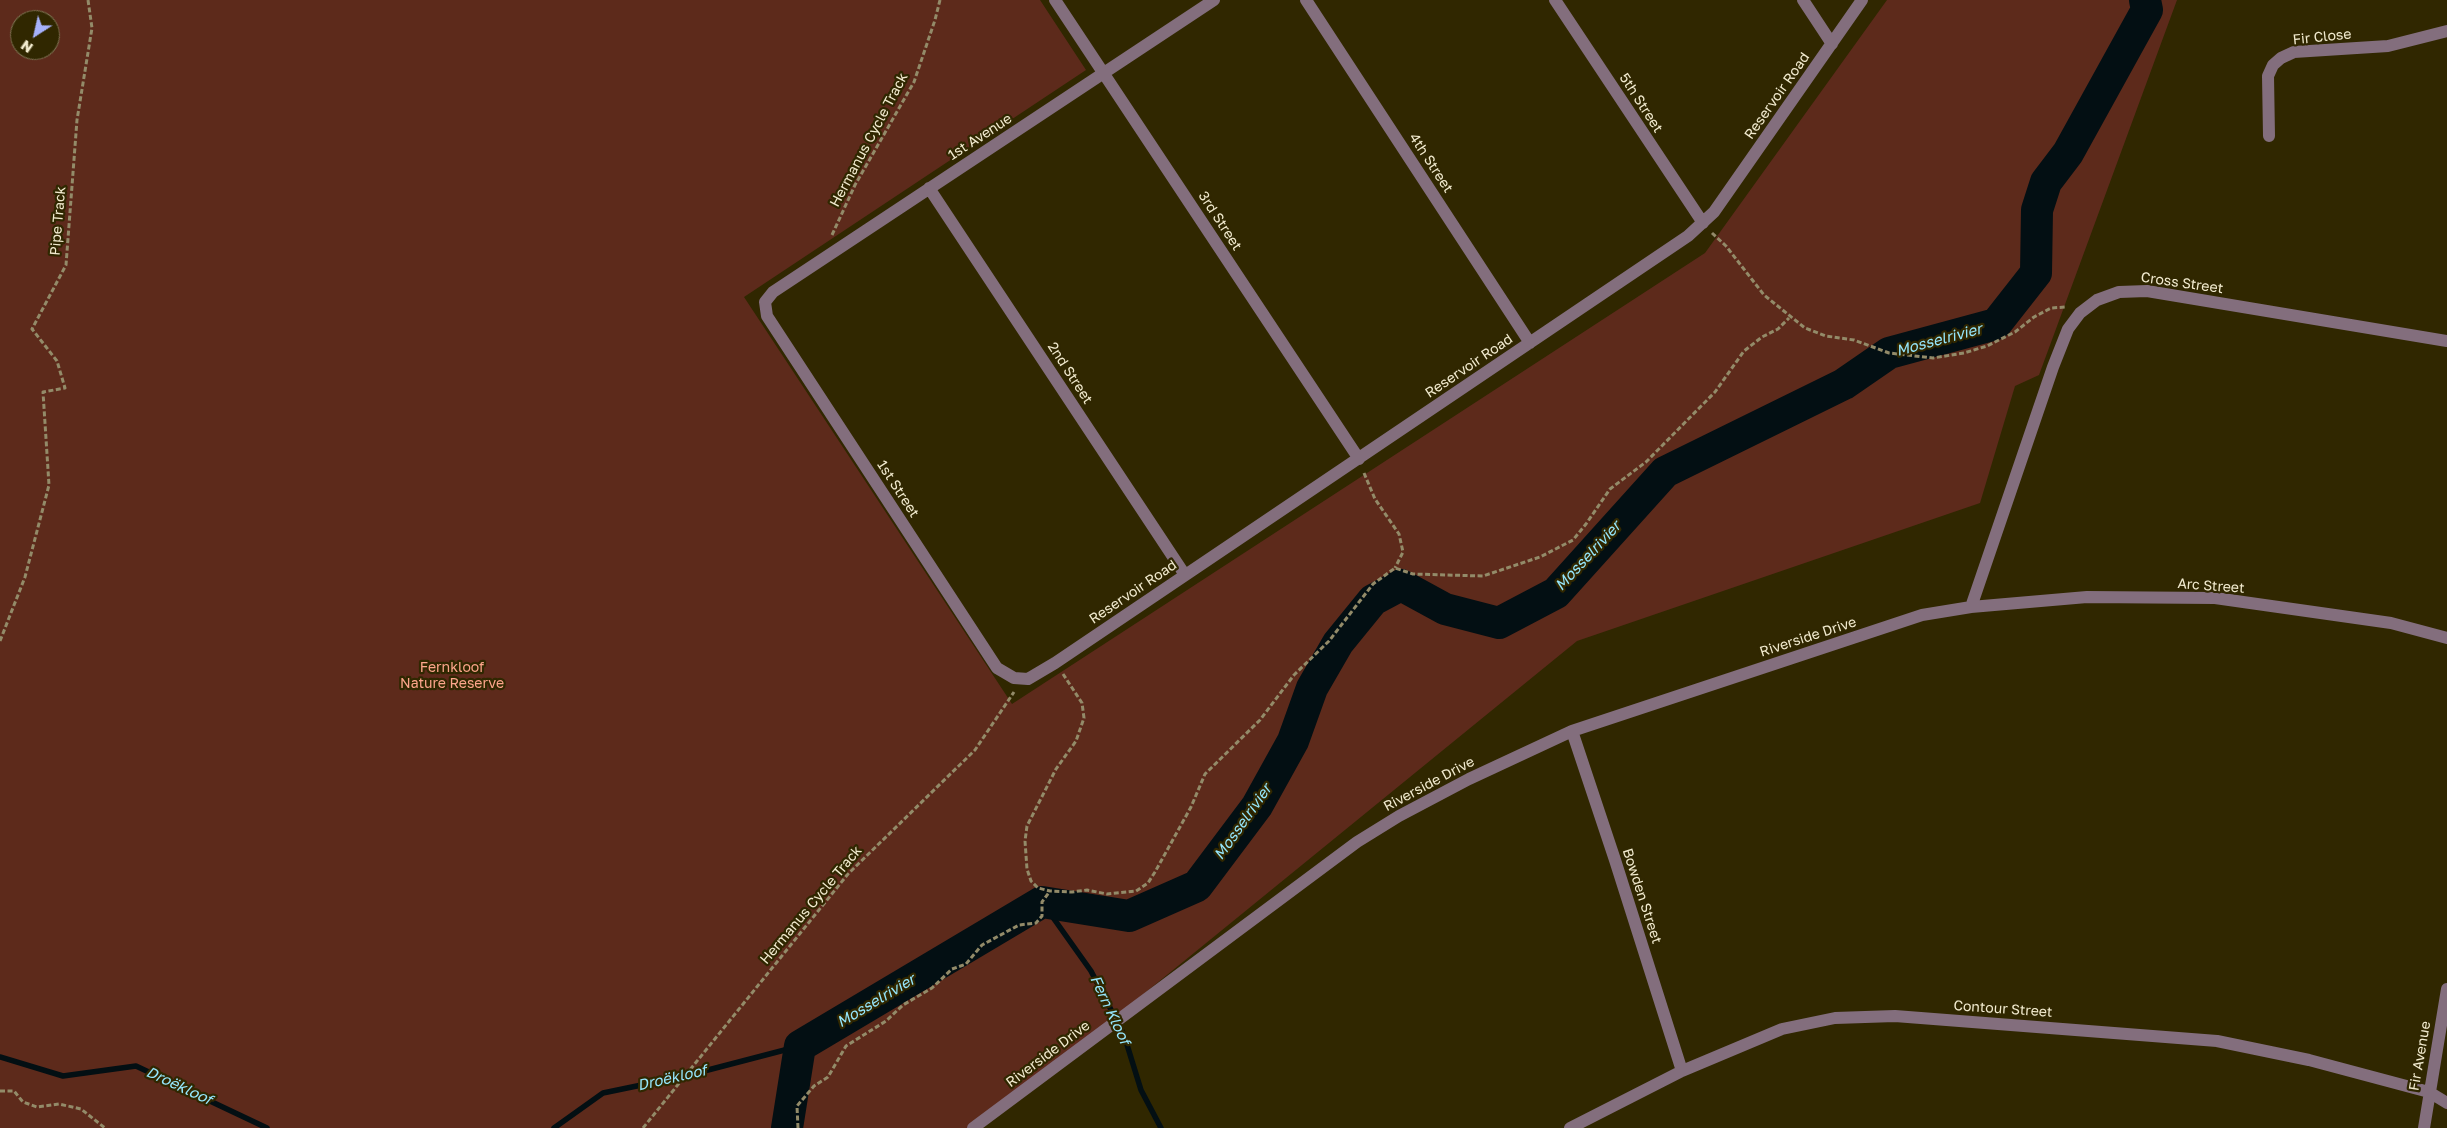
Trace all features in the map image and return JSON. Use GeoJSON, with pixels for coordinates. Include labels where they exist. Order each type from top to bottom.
{"type":"FeatureCollection","features":[{"type":"Feature","properties":{"kind":"street","name":"3rd Street"},"geometry":{"type":"LineString","coordinates":[[1055,0],[1105,72],[1358,459]]}},
{"type":"Feature","properties":{"kind":"street","name":"1st Avenue"},"geometry":{"type":"LineString","coordinates":[[765,302],[773,292],[1214,0]]}},
{"type":"Feature","properties":{"kind":"street","name":"4th Street"},"geometry":{"type":"LineString","coordinates":[[1306,0],[1530,343]]}},
{"type":"Feature","properties":{"kind":"street","name":"5th Street"},"geometry":{"type":"LineString","coordinates":[[1555,0],[1703,224]]}},
{"type":"Feature","properties":{"kind":"street"},"geometry":{"type":"LineString","coordinates":[[1803,0],[1832,44]]}},
{"type":"Feature","properties":{"kind":"street","name":"Reservoir Road"},"geometry":{"type":"LineString","coordinates":[[1022,680],[1034,677],[1055,663],[1703,224],[1724,198],[1862,0]]}},
{"type":"Feature","properties":{"kind":"street","name":"Fir Close"},"geometry":{"type":"LineString","coordinates":[[2269,136],[2268,76],[2273,65],[2281,58],[2294,52],[2388,46],[2447,30]]}},
{"type":"Feature","properties":{"kind":"street","name":"2nd Street"},"geometry":{"type":"LineString","coordinates":[[929,188],[1185,575]]}},
{"type":"Feature","properties":{"kind":"street","name":"Cross Street"},"geometry":{"type":"LineString","coordinates":[[1971,608],[2053,367],[2068,329],[2080,313],[2097,300],[2119,292],[2147,291],[2447,341]]}},
{"type":"Feature","properties":{"kind":"street","name":"1st Street"},"geometry":{"type":"LineString","coordinates":[[765,302],[766,316],[997,668],[1006,675],[1022,680]]}},
{"type":"Feature","properties":{"kind":"street","name":"Arc Street"},"geometry":{"type":"LineString","coordinates":[[1971,608],[2087,597],[2215,598],[2391,623],[2447,638]]}},
{"type":"Feature","properties":{"kind":"street","name":"Riverside Drive"},"geometry":{"type":"LineString","coordinates":[[973,1128],[1357,842],[1399,816],[1469,779],[1572,731],[1922,616],[1971,608]]}},
{"type":"Feature","properties":{"kind":"street","name":"Bowden Street"},"geometry":{"type":"LineString","coordinates":[[1572,731],[1682,1071]]}},
{"type":"Feature","properties":{"kind":"street","name":"Fir Avenue"},"geometry":{"type":"LineString","coordinates":[[2424,1128],[2447,989]]}},
{"type":"Feature","properties":{"kind":"street","name":"Contour Street"},"geometry":{"type":"LineString","coordinates":[[1570,1128],[1682,1071],[1782,1029],[1835,1018],[1896,1016],[2217,1041],[2309,1060],[2429,1092],[2447,1103]]}},
{"type":"Feature","properties":{"kind":"path","name":"Pipe Track"},"geometry":{"type":"LineString","coordinates":[[0,641],[25,577],[49,486],[43,392],[64,388],[57,362],[32,328],[66,265],[77,120],[92,28],[88,0]]}},
{"type":"Feature","properties":{"kind":"path","name":"Hermanus Cycle Track"},"geometry":{"type":"LineString","coordinates":[[821,260],[855,185],[914,82],[940,0]]}},
{"type":"Feature","properties":{"kind":"path"},"geometry":{"type":"LineString","coordinates":[[1703,224],[1726,246],[1764,295],[1789,318],[1805,328],[1826,336],[1854,340],[1889,354],[1933,358],[1964,353],[1987,346],[2015,332],[2034,317],[2051,308],[2072,307],[2080,313]]}},
{"type":"Feature","properties":{"kind":"path"},"geometry":{"type":"LineString","coordinates":[[1395,568],[1413,574],[1483,576],[1540,557],[1573,540],[1610,489],[1646,462],[1715,392],[1744,351],[1762,337],[1778,329],[1789,318]]}},
{"type":"Feature","properties":{"kind":"path"},"geometry":{"type":"LineString","coordinates":[[1055,663],[1082,703],[1084,718],[1076,741],[1056,769],[1027,826],[1025,841],[1027,869],[1031,881],[1038,888],[1050,891],[1072,892],[1087,890],[1107,894],[1136,891],[1148,883],[1191,807],[1205,774],[1260,720],[1294,675],[1329,642],[1373,584],[1395,568],[1403,552],[1399,534],[1375,499],[1358,459]]}},
{"type":"Feature","properties":{"kind":"path","name":"Hermanus Cycle Track"},"geometry":{"type":"LineString","coordinates":[[642,1128],[848,874],[975,750],[1022,680]]}},
{"type":"Feature","properties":{"kind":"path"},"geometry":{"type":"LineString","coordinates":[[798,1128],[797,1106],[814,1086],[828,1077],[846,1046],[886,1021],[903,1005],[932,988],[952,969],[966,964],[982,945],[1019,925],[1036,923],[1042,916],[1042,902],[1050,891]]}},
{"type":"Feature","properties":{"kind":"path"},"geometry":{"type":"LineString","coordinates":[[0,1091],[14,1091],[23,1102],[36,1107],[59,1104],[81,1109],[104,1128]]}},
{"type":"Feature","properties":{"kind":"green space","name":"Fernkloof Nature Reserve"},"geometry":{"type":"Polygon","coordinates":[[[0,0],[1040,0],[1086,70],[744,297],[1012,704],[1705,253],[1887,0],[2177,0],[2039,375],[2015,386],[1980,503],[1577,641],[979,1128],[0,1128],[0,0]]]}},
{"type":"Feature","properties":{"kind":"waterway","name":"Mosselrivier"},"geometry":{"type":"LineString","coordinates":[[787,1128],[800,1046],[1042,902],[1129,916],[1197,886],[1257,806],[1293,741],[1312,688],[1338,643],[1373,600],[1401,585],[1445,609],[1499,623],[1556,593],[1665,472],[1844,384],[1889,353],[1996,324],[2036,273],[2037,210],[2046,182],[2068,153],[2147,10],[2145,0]]}},
{"type":"Feature","properties":{"kind":"waterway","name":"Fern Kloof"},"geometry":{"type":"LineString","coordinates":[[1042,902],[1091,971],[1124,1035],[1141,1090],[1161,1128]]}},
{"type":"Feature","properties":{"kind":"waterway","name":"Droëkloof"},"geometry":{"type":"LineString","coordinates":[[554,1128],[603,1093],[685,1076],[800,1046]]}},
{"type":"Feature","properties":{"kind":"waterway","name":"Droëkloof"},"geometry":{"type":"LineString","coordinates":[[0,1057],[63,1076],[136,1066],[267,1128]]}}]}
